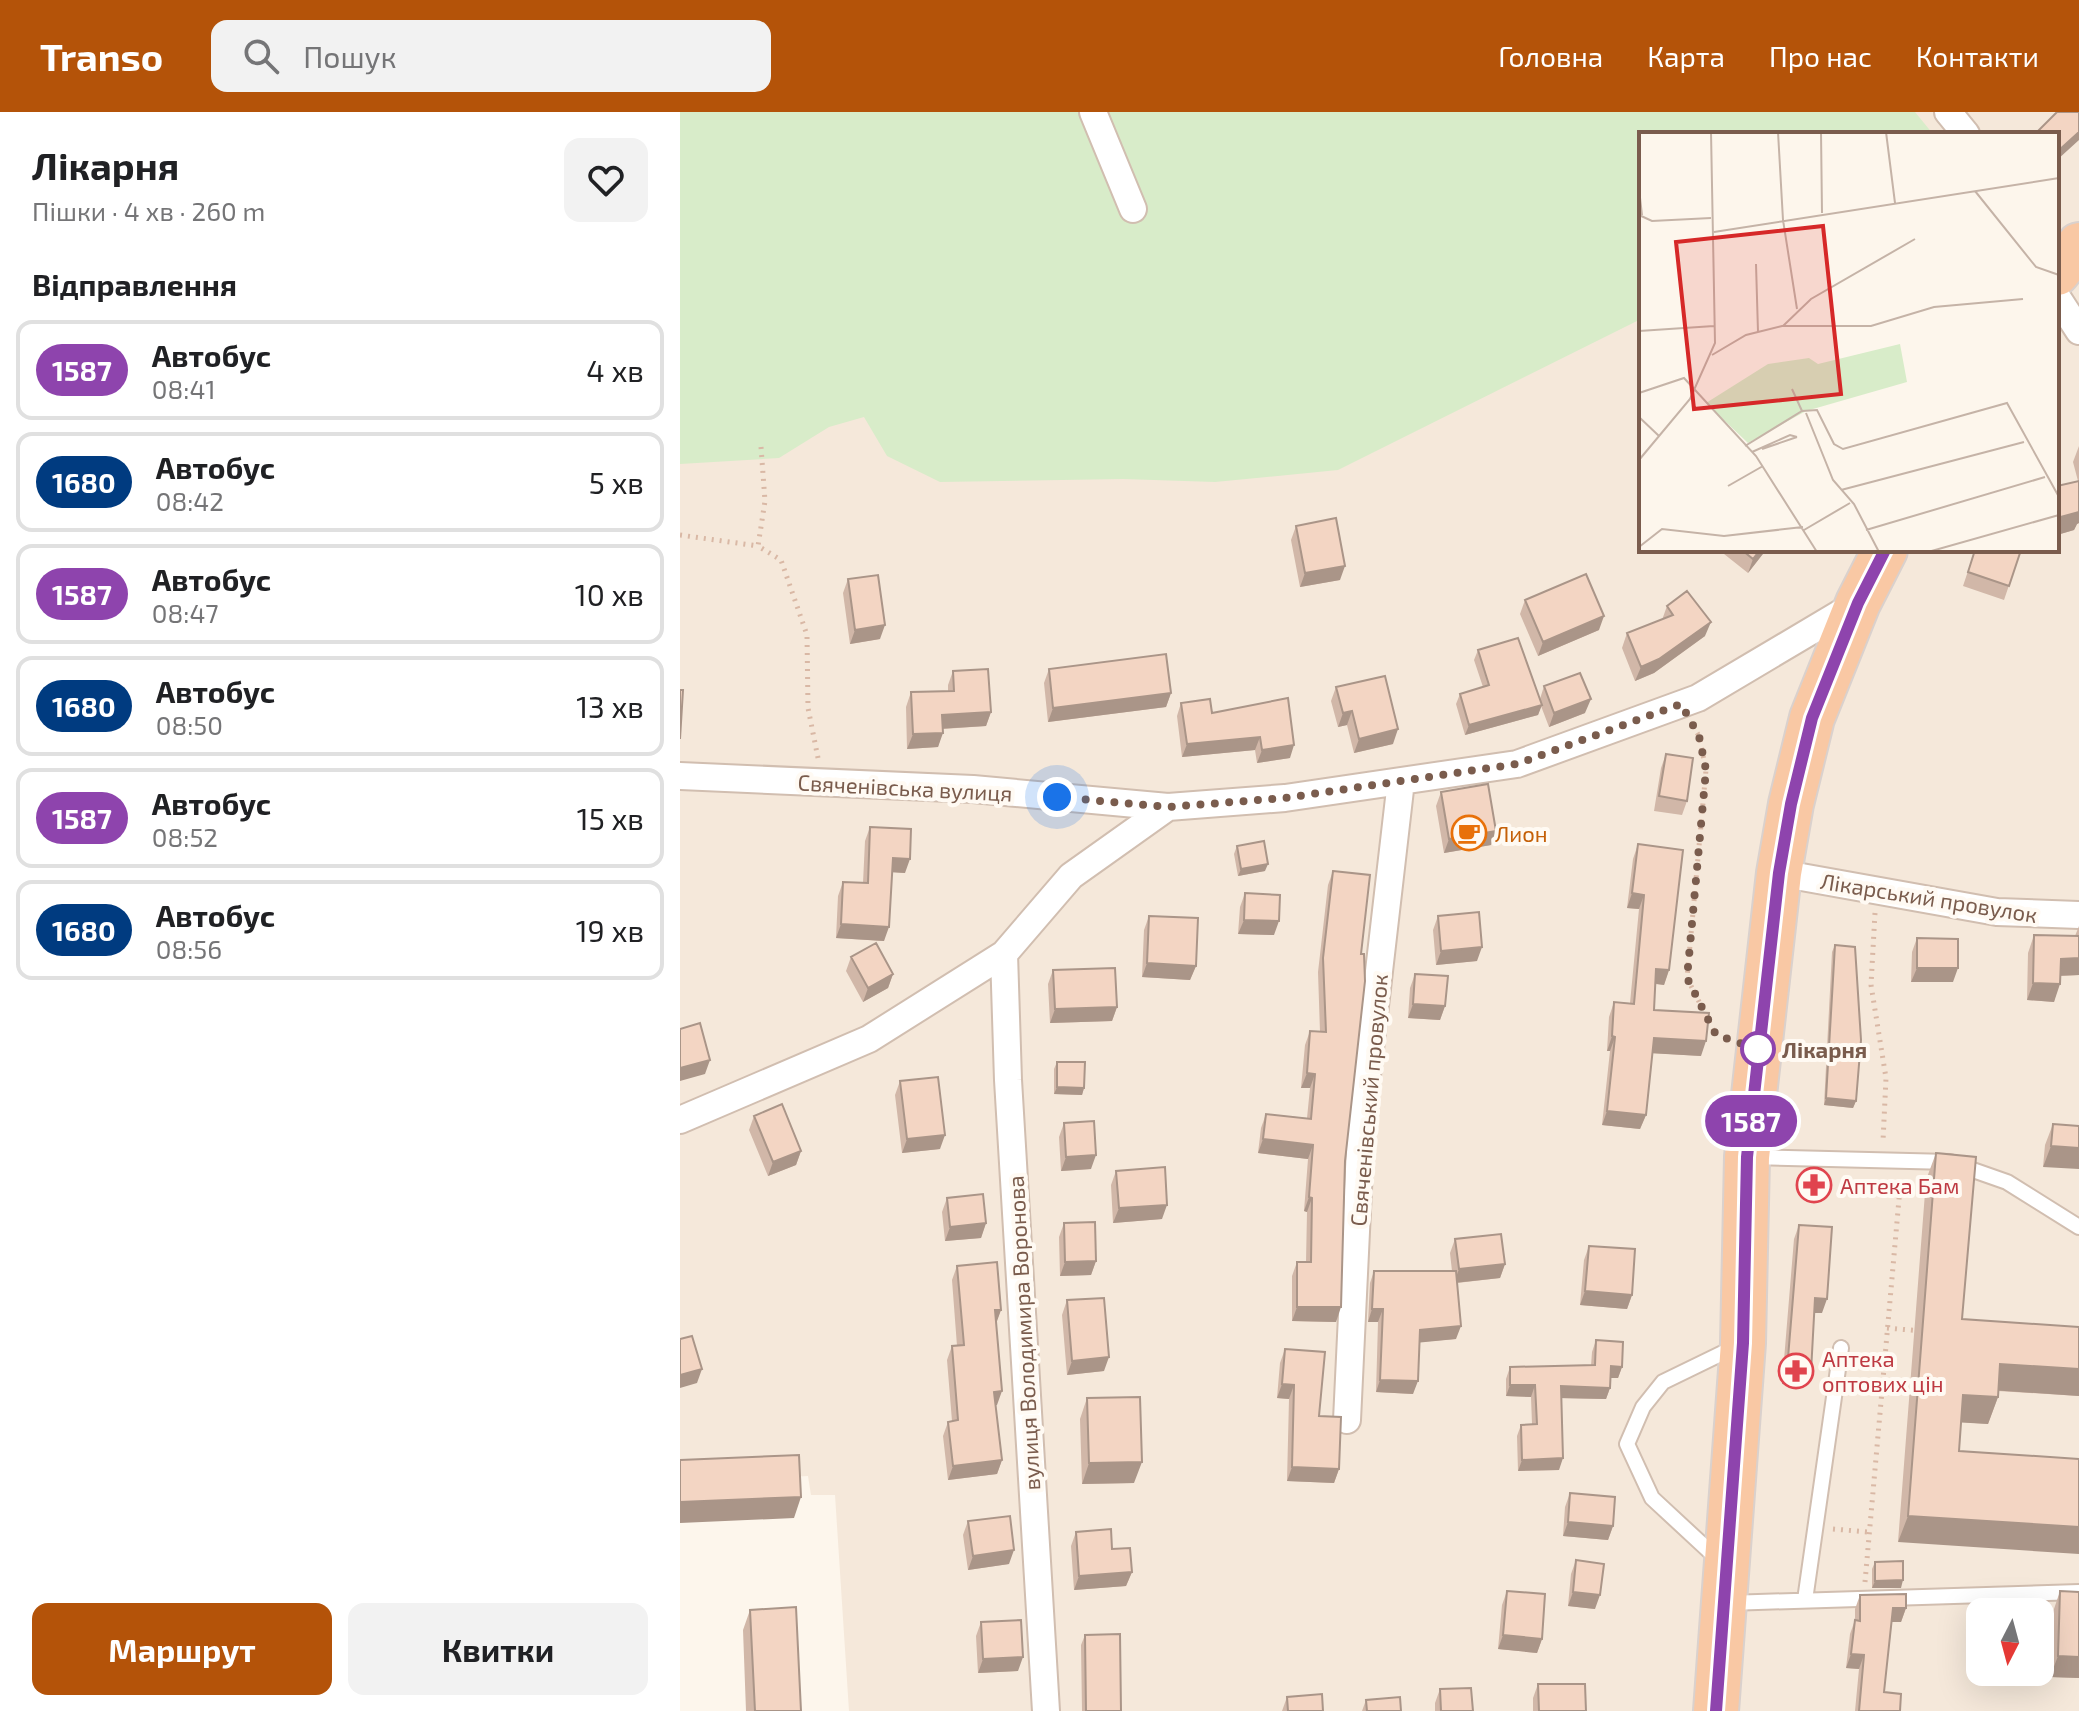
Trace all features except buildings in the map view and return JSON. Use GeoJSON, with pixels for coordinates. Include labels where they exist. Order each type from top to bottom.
{"type":"FeatureCollection","features":[{"type":"Feature","properties":{"kind":"highway"},"geometry":{"type":"LineString","coordinates":[[2059,270],[2079,245]]}},
{"type":"Feature","properties":{"kind":"highway"},"geometry":{"type":"LineString","coordinates":[[1716,1711],[1743,1343],[1747,1157],[1779,873],[1791,804],[1812,718],[1858,603],[1884,552]]}},
{"type":"Feature","properties":{"kind":"street"},"geometry":{"type":"LineString","coordinates":[[1093,112],[1133,209]]}},
{"type":"Feature","properties":{"kind":"street"},"geometry":{"type":"LineString","coordinates":[[1948,112],[1964,132]]}},
{"type":"Feature","properties":{"kind":"street"},"geometry":{"type":"LineString","coordinates":[[2059,300],[2079,331]]}},
{"type":"Feature","properties":{"kind":"street","name":"Свяченівська вулиця"},"geometry":{"type":"LineString","coordinates":[[680,776],[973,789],[1168,807],[1285,798],[1517,764],[1698,698],[1858,603]]}},
{"type":"Feature","properties":{"kind":"street","name":"Свяченівський провулок"},"geometry":{"type":"LineString","coordinates":[[1347,1420],[1361,1127],[1401,781]]}},
{"type":"Feature","properties":{"kind":"street"},"geometry":{"type":"LineString","coordinates":[[680,1120],[869,1039],[1004,954],[1071,876],[1168,807]]}},
{"type":"Feature","properties":{"kind":"street","name":"Лікарський провулок"},"geometry":{"type":"LineString","coordinates":[[1779,873],[1997,912],[2079,915]]}},
{"type":"Feature","properties":{"kind":"street","name":"вулиця Володимира Воронова"},"geometry":{"type":"LineString","coordinates":[[1004,954],[1008,1080],[1046,1711]]}},
{"type":"Feature","properties":{"kind":"lane"},"geometry":{"type":"LineString","coordinates":[[1747,1157],[1950,1162],[2007,1182],[2079,1227]]}},
{"type":"Feature","properties":{"kind":"lane"},"geometry":{"type":"LineString","coordinates":[[1743,1343],[1663,1382],[1643,1407],[1627,1444],[1652,1498],[1725,1585],[1805,1600],[2079,1592]]}},
{"type":"Feature","properties":{"kind":"lane"},"geometry":{"type":"LineString","coordinates":[[1805,1600],[1841,1348]]}},
{"type":"Feature","properties":{"kind":"path"},"geometry":{"type":"LineString","coordinates":[[758,546],[765,501],[761,447]]}},
{"type":"Feature","properties":{"kind":"path"},"geometry":{"type":"LineString","coordinates":[[680,535],[758,546],[781,560],[807,635],[808,708],[823,783]]}},
{"type":"Feature","properties":{"kind":"path"},"geometry":{"type":"LineString","coordinates":[[1681,704],[1699,736],[1706,770],[1687,978],[1716,1035]]}},
{"type":"Feature","properties":{"kind":"path"},"geometry":{"type":"LineString","coordinates":[[1863,1599],[1900,1188],[1882,1162],[1886,1078],[1871,985],[1876,890]]}},
{"type":"Feature","properties":{"kind":"path"},"geometry":{"type":"LineString","coordinates":[[1887,1328],[1931,1332]]}},
{"type":"Feature","properties":{"kind":"path"},"geometry":{"type":"LineString","coordinates":[[1817,1527],[1868,1532]]}},
{"type":"Feature","properties":{"kind":"shaded area"},"geometry":{"type":"Polygon","coordinates":[[[680,112],[2079,112],[2079,1711],[849,1711],[835,1495],[811,1495],[808,1476],[680,1483],[680,112]]]}},
{"type":"Feature","properties":{"kind":"green space"},"geometry":{"type":"Polygon","coordinates":[[[680,112],[1915,112],[1931,132],[1639,132],[1639,320],[1338,470],[1215,482],[1123,479],[940,482],[887,456],[864,417],[829,427],[779,458],[680,464],[680,112]]]}},
{"type":"Feature","properties":{"kind":"bus line","name":"1587"},"geometry":{"type":"LineString","coordinates":[[1716,1711],[1743,1343],[1747,1157],[1779,873],[1791,804],[1812,718],[1858,603],[1884,552]]}},
{"type":"Feature","properties":{"kind":"place","name":"Лион"},"geometry":{"type":"Point","coordinates":[1469,833]}},
{"type":"Feature","properties":{"kind":"place","name":"Лікарня"},"geometry":{"type":"Point","coordinates":[1758,1049]}},
{"type":"Feature","properties":{"kind":"place","name":"Аптека Бам"},"geometry":{"type":"Point","coordinates":[1814,1185]}},
{"type":"Feature","properties":{"kind":"place","name":"Аптека оптових цін"},"geometry":{"type":"Point","coordinates":[1796,1371]}},
{"type":"Feature","properties":{"kind":"route"},"geometry":{"type":"LineString","coordinates":[[1057,797],[1168,807],[1285,798],[1517,764],[1681,704],[1699,736],[1706,770],[1687,978],[1716,1035],[1758,1049]]}}]}
